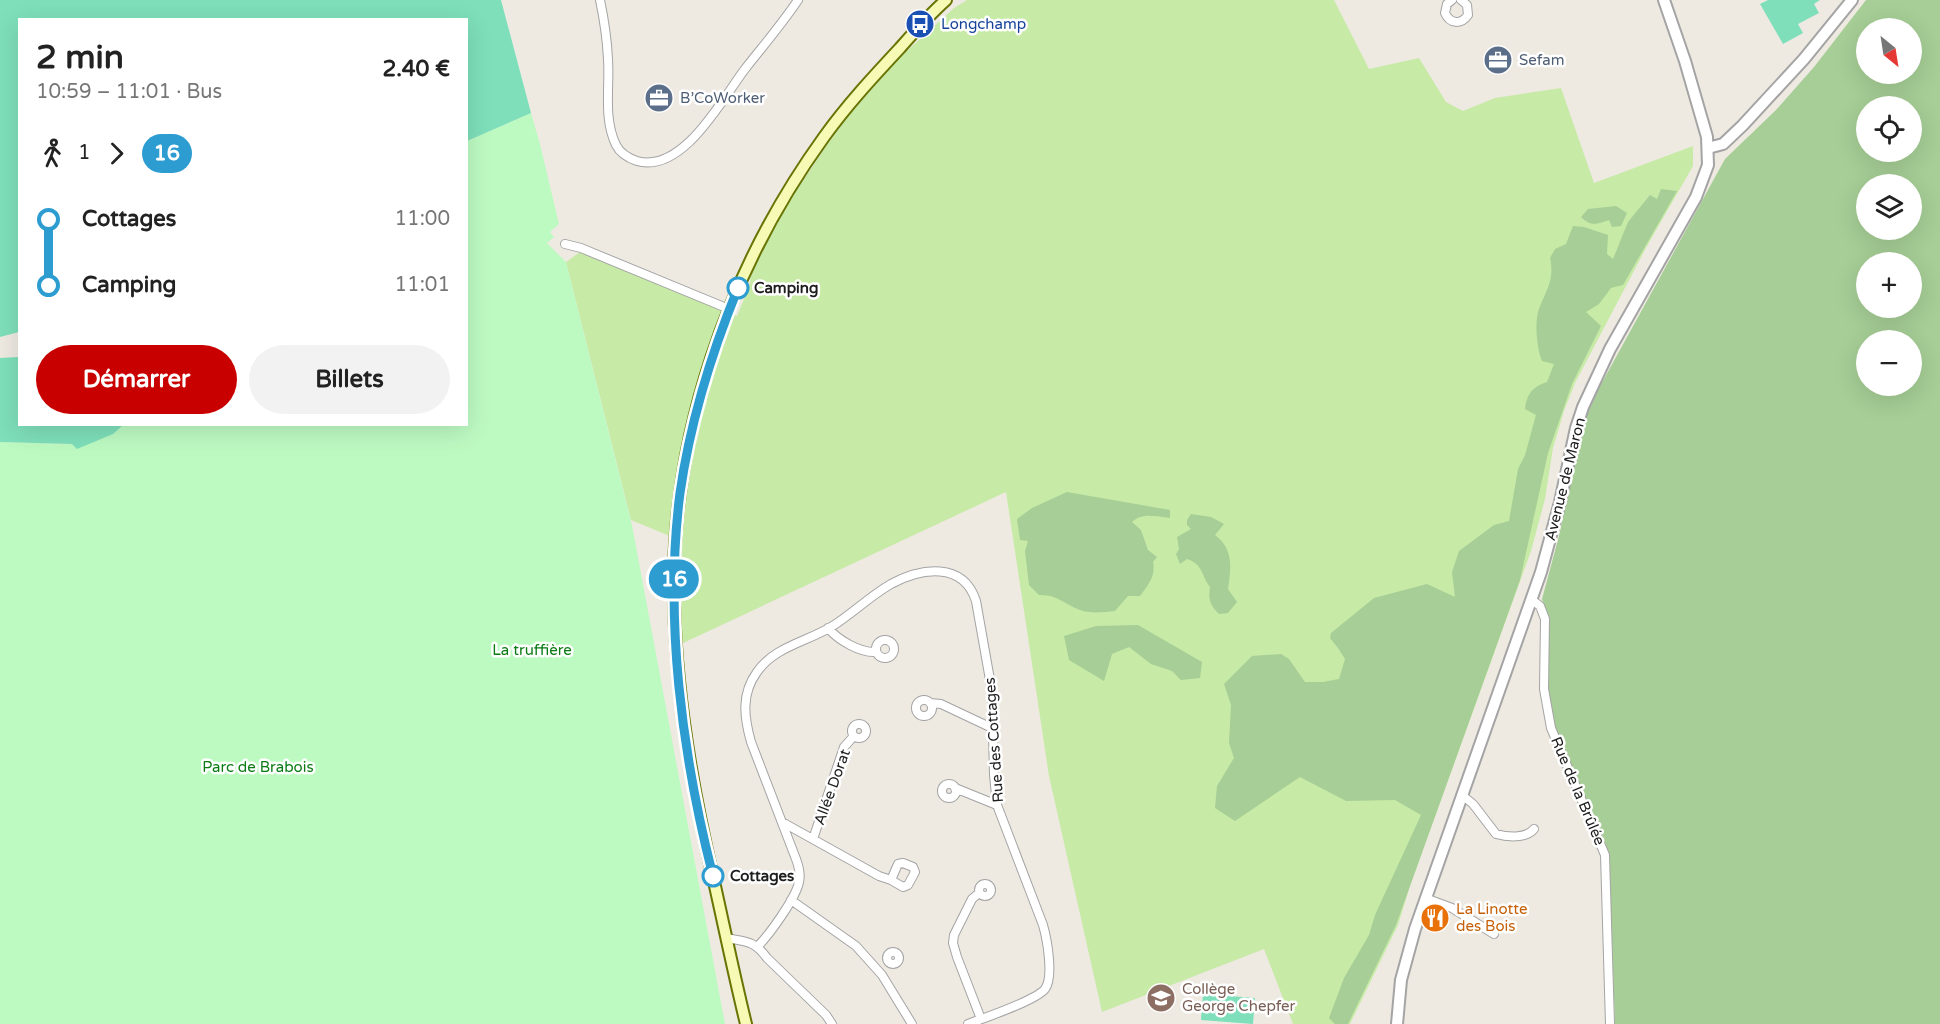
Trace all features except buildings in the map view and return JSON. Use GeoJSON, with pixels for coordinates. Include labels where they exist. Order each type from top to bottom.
{"type":"FeatureCollection","features":[{"type":"Feature","properties":{"kind":"main road"},"geometry":{"type":"LineString","coordinates":[[746,1024],[706,850],[690,767],[680,689],[674,598],[678,519],[687,455],[704,384],[729,309],[763,235],[802,168],[850,103],[915,28],[946,0]]}},
{"type":"Feature","properties":{"kind":"main road"},"geometry":{"type":"LineString","coordinates":[[900,48],[957,0]]}},
{"type":"Feature","properties":{"kind":"street"},"geometry":{"type":"LineString","coordinates":[[600,0],[608,60],[608,106],[612,134],[619,150],[624,154],[635,160],[647,162],[668,158],[700,131],[798,0]]}},
{"type":"Feature","properties":{"kind":"street"},"geometry":{"type":"LineString","coordinates":[[1452,0],[1447,4],[1445,13],[1450,20],[1455,22],[1460,22],[1468,15],[1467,5],[1461,0]]}},
{"type":"Feature","properties":{"kind":"street","name":"Avenue de Maron"},"geometry":{"type":"LineString","coordinates":[[1396,1024],[1401,980],[1425,898],[1532,600],[1549,545],[1583,407],[1610,350],[1696,197],[1706,173],[1708,148],[1705,125],[1664,0]]}},
{"type":"Feature","properties":{"kind":"street"},"geometry":{"type":"LineString","coordinates":[[1708,148],[1723,144],[1743,125],[1804,59],[1852,0]]}},
{"type":"Feature","properties":{"kind":"street"},"geometry":{"type":"LineString","coordinates":[[565,244],[581,248],[729,309]]}},
{"type":"Feature","properties":{"kind":"street","name":"Rue des Cottages"},"geometry":{"type":"LineString","coordinates":[[758,946],[791,900],[798,887],[800,875],[747,726],[744,711],[747,692],[756,673],[768,659],[784,648],[828,628],[889,586],[908,577],[935,571],[957,575],[970,587],[976,601],[991,680],[994,775],[998,805],[1043,925],[1047,941],[1049,977],[1046,988],[1035,996],[986,1020],[968,1024]]}},
{"type":"Feature","properties":{"kind":"street","name":"Rue de la Brûlée"},"geometry":{"type":"LineString","coordinates":[[1532,600],[1540,606],[1545,619],[1544,689],[1551,728],[1605,855],[1610,1024]]}},
{"type":"Feature","properties":{"kind":"street"},"geometry":{"type":"LineString","coordinates":[[828,628],[836,637],[869,652],[876,652]]}},
{"type":"Feature","properties":{"kind":"street"},"geometry":{"type":"LineString","coordinates":[[930,703],[941,704],[994,729]]}},
{"type":"Feature","properties":{"kind":"street","name":"Allée Dorat"},"geometry":{"type":"LineString","coordinates":[[813,839],[844,747],[853,737]]}},
{"type":"Feature","properties":{"kind":"street"},"geometry":{"type":"LineString","coordinates":[[956,788],[998,805]]}},
{"type":"Feature","properties":{"kind":"street"},"geometry":{"type":"LineString","coordinates":[[1462,795],[1473,804],[1496,834],[1524,836],[1534,829]]}},
{"type":"Feature","properties":{"kind":"street"},"geometry":{"type":"LineString","coordinates":[[782,822],[879,876],[891,880]]}},
{"type":"Feature","properties":{"kind":"street"},"geometry":{"type":"LineString","coordinates":[[980,893],[972,899],[954,935],[953,943],[957,957],[986,1020]]}},
{"type":"Feature","properties":{"kind":"street"},"geometry":{"type":"LineString","coordinates":[[1425,898],[1452,908],[1494,934]]}},
{"type":"Feature","properties":{"kind":"street"},"geometry":{"type":"LineString","coordinates":[[791,900],[850,940],[882,975],[912,1024]]}},
{"type":"Feature","properties":{"kind":"street"},"geometry":{"type":"LineString","coordinates":[[726,938],[758,946],[767,958],[826,1015],[832,1024]]}},
{"type":"Feature","properties":{"kind":"street"},"geometry":{"type":"LineString","coordinates":[[882,975],[890,964]]}},
{"type":"Feature","properties":{"kind":"green space"},"geometry":{"type":"Polygon","coordinates":[[[0,0],[501,0],[531,113],[468,141],[468,18],[18,18],[18,332],[0,337],[0,0]]]}},
{"type":"Feature","properties":{"kind":"green space"},"geometry":{"type":"Polygon","coordinates":[[[967,0],[1334,0],[1369,69],[1419,58],[1446,102],[1463,111],[1495,98],[1561,88],[1594,183],[1693,146],[1693,166],[1647,246],[1575,383],[1564,411],[1553,448],[1545,499],[1531,551],[1398,925],[1350,1024],[1293,1024],[1264,949],[1102,1012],[1049,776],[1006,492],[681,644],[682,541],[631,520],[566,262],[580,252],[737,316],[749,287],[752,271],[788,203],[829,142],[898,59],[954,8],[967,0]]]}},
{"type":"Feature","properties":{"kind":"green space"},"geometry":{"type":"Polygon","coordinates":[[[1768,0],[1820,0],[1814,4],[1819,13],[1798,24],[1803,33],[1783,44],[1760,4],[1768,0]]]}},
{"type":"Feature","properties":{"kind":"green space"},"geometry":{"type":"Polygon","coordinates":[[[1866,0],[1940,0],[1940,1024],[1615,1024],[1609,856],[1554,728],[1548,698],[1548,625],[1542,599],[1559,536],[1585,419],[1599,388],[1725,159],[1776,110],[1814,67],[1866,0]]]}},
{"type":"Feature","properties":{"kind":"green space","name":"Parc de Brabois"},"geometry":{"type":"Polygon","coordinates":[[[531,113],[559,224],[550,232],[554,237],[547,243],[566,262],[632,525],[725,1024],[0,1024],[0,442],[72,444],[112,434],[121,426],[468,426],[468,141],[531,113]]]}},
{"type":"Feature","properties":{"kind":"green space"},"geometry":{"type":"Polygon","coordinates":[[[1661,189],[1677,191],[1623,285],[1611,288],[1599,304],[1586,312],[1601,326],[1572,384],[1548,453],[1520,580],[1396,925],[1348,1024],[1335,1024],[1329,1018],[1344,978],[1369,935],[1375,915],[1421,815],[1395,800],[1346,801],[1300,777],[1235,821],[1215,808],[1217,786],[1234,758],[1229,743],[1231,705],[1224,684],[1252,656],[1281,654],[1289,659],[1305,682],[1339,679],[1345,659],[1330,638],[1331,633],[1374,598],[1427,584],[1455,597],[1452,572],[1459,551],[1494,525],[1509,521],[1518,469],[1525,455],[1536,415],[1525,409],[1527,399],[1534,389],[1547,382],[1554,364],[1542,361],[1536,328],[1537,314],[1551,279],[1550,258],[1555,249],[1566,244],[1573,226],[1608,235],[1607,254],[1613,259],[1628,222],[1650,195],[1657,199],[1661,189]]]}},
{"type":"Feature","properties":{"kind":"green space"},"geometry":{"type":"Polygon","coordinates":[[[1616,206],[1627,213],[1621,226],[1612,227],[1609,220],[1591,223],[1581,217],[1588,209],[1616,206]]]}},
{"type":"Feature","properties":{"kind":"green space"},"geometry":{"type":"Polygon","coordinates":[[[18,357],[18,426],[122,426],[113,434],[77,449],[72,444],[0,442],[0,358],[18,357]]]}},
{"type":"Feature","properties":{"kind":"green space"},"geometry":{"type":"Polygon","coordinates":[[[1067,492],[1170,510],[1170,518],[1145,516],[1132,522],[1141,530],[1148,550],[1157,557],[1153,562],[1151,580],[1140,596],[1128,596],[1115,611],[1080,610],[1056,598],[1039,595],[1029,585],[1025,551],[1028,541],[1020,540],[1017,519],[1032,508],[1067,492]]]}},
{"type":"Feature","properties":{"kind":"green space"},"geometry":{"type":"Polygon","coordinates":[[[1191,514],[1211,517],[1224,524],[1215,535],[1225,546],[1230,559],[1228,589],[1237,602],[1228,613],[1219,614],[1210,602],[1210,587],[1199,567],[1187,559],[1180,564],[1176,554],[1179,549],[1177,537],[1191,529],[1187,525],[1187,520],[1191,514]]]}},
{"type":"Feature","properties":{"kind":"green space"},"geometry":{"type":"Polygon","coordinates":[[[1138,625],[1202,662],[1200,678],[1181,680],[1172,671],[1151,664],[1129,647],[1112,654],[1104,681],[1069,660],[1064,636],[1096,626],[1138,625]]]}},
{"type":"Feature","properties":{"kind":"green space"},"geometry":{"type":"Polygon","coordinates":[[[1203,994],[1255,998],[1253,1024],[1201,1020],[1203,994]]]}},
{"type":"Feature","properties":{"kind":"bus line","name":"16"},"geometry":{"type":"LineString","coordinates":[[713,876],[690,767],[680,689],[675,637],[676,541],[684,474],[696,411],[722,327],[738,288]]}},
{"type":"Feature","properties":{"kind":"place","name":"Longchamp"},"geometry":{"type":"Point","coordinates":[920,24]}},
{"type":"Feature","properties":{"kind":"place","name":"Sefam"},"geometry":{"type":"Point","coordinates":[1498,60]}},
{"type":"Feature","properties":{"kind":"place","name":"B’CoWorker"},"geometry":{"type":"Point","coordinates":[659,98]}},
{"type":"Feature","properties":{"kind":"place","name":"Camping"},"geometry":{"type":"Point","coordinates":[738,288]}},
{"type":"Feature","properties":{"kind":"place","name":"Cottages"},"geometry":{"type":"Point","coordinates":[713,876]}},
{"type":"Feature","properties":{"kind":"place","name":"La Linotte des Bois"},"geometry":{"type":"Point","coordinates":[1435,918]}},
{"type":"Feature","properties":{"kind":"place","name":"Collège George Chepfer"},"geometry":{"type":"Point","coordinates":[1161,998]}},
{"type":"Feature","properties":{"kind":"park label","name":"La truffière"},"geometry":{"type":"Point","coordinates":[532,650]}}]}
